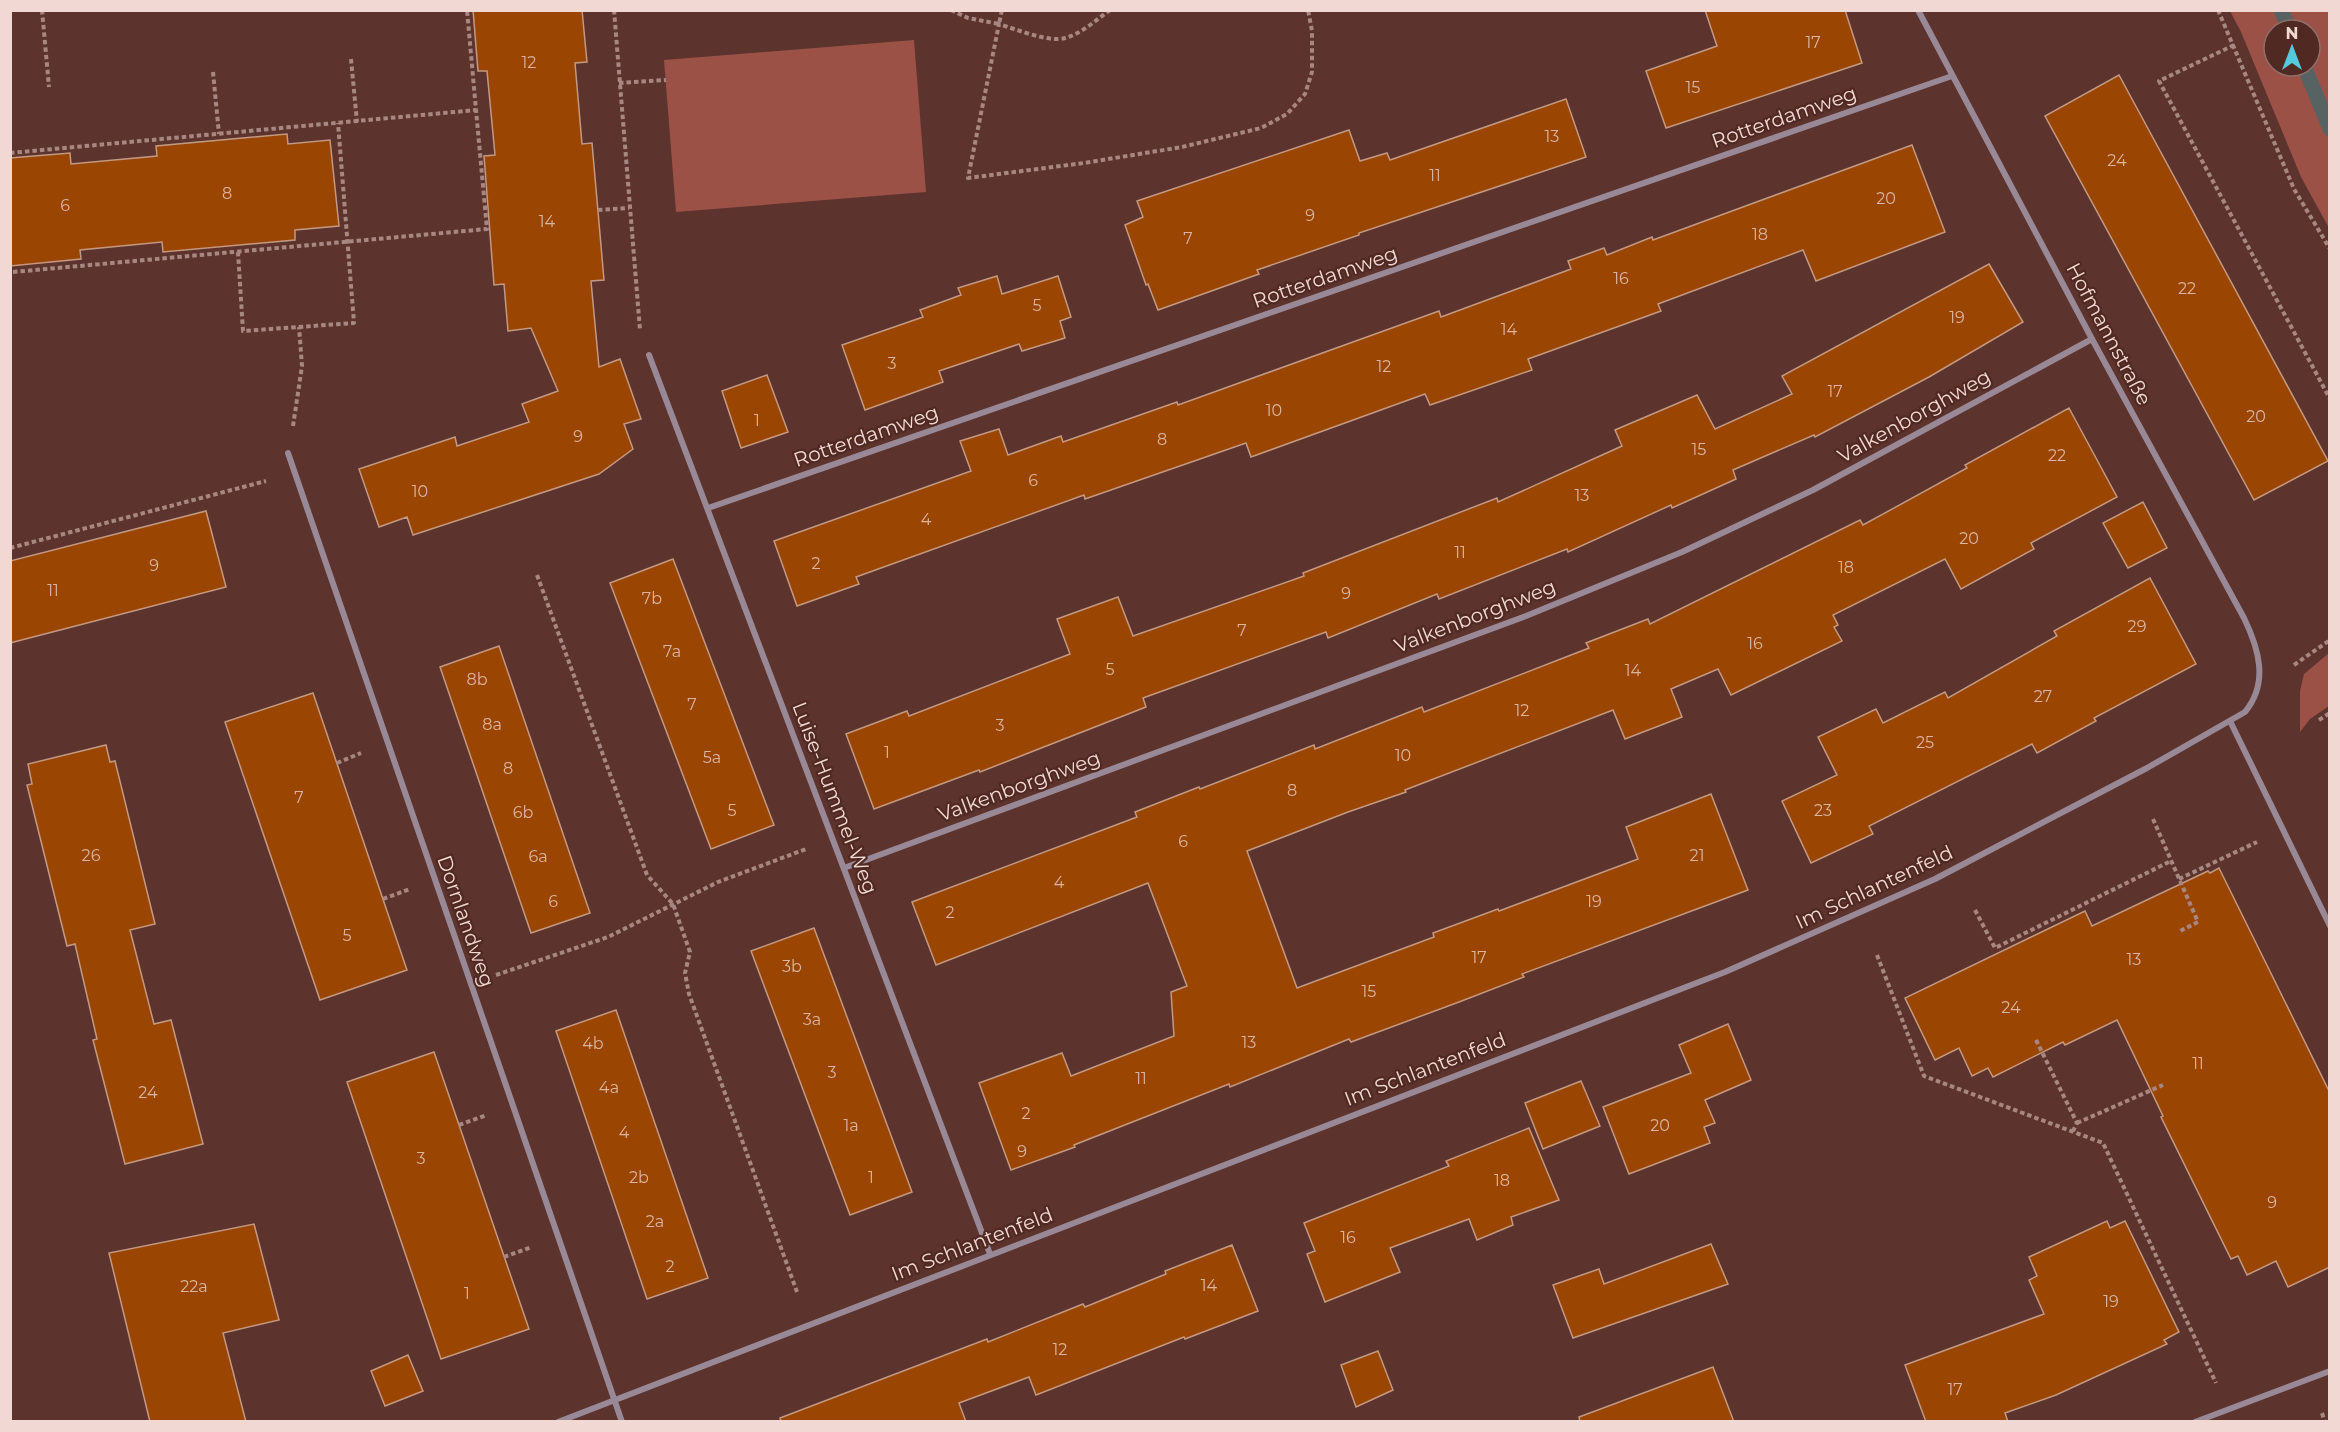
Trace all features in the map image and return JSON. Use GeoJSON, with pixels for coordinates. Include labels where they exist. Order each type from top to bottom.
{"type":"FeatureCollection","features":[{"type":"Feature","properties":{"kind":"street","name":"Hofmannstraße"},"geometry":{"type":"LineString","coordinates":[[1918,10],[2092,339],[2244,618],[2256,649],[2260,677]]}},
{"type":"Feature","properties":{"kind":"street","name":"Rotterdamweg"},"geometry":{"type":"LineString","coordinates":[[708,508],[1952,76]]}},
{"type":"Feature","properties":{"kind":"street","name":"Valkenborghweg"},"geometry":{"type":"LineString","coordinates":[[844,868],[1526,616],[1661,561],[1813,490],[2092,339]]}},
{"type":"Feature","properties":{"kind":"street","name":"Luise-Hummel-Weg"},"geometry":{"type":"LineString","coordinates":[[649,354],[990,1254]]}},
{"type":"Feature","properties":{"kind":"street","name":"Dornlandweg"},"geometry":{"type":"LineString","coordinates":[[288,453],[622,1422]]}},
{"type":"Feature","properties":{"kind":"street","name":"Im Schlantenfeld"},"geometry":{"type":"LineString","coordinates":[[558,1422],[1725,972],[1924,885],[2026,833],[2245,712],[2258,690],[2260,677]]}},
{"type":"Feature","properties":{"kind":"street"},"geometry":{"type":"LineString","coordinates":[[2230,721],[2330,926]]}},
{"type":"Feature","properties":{"kind":"street"},"geometry":{"type":"LineString","coordinates":[[2195,1422],[2330,1371]]}},
{"type":"Feature","properties":{"kind":"path"},"geometry":{"type":"LineString","coordinates":[[42,10],[49,87]]}},
{"type":"Feature","properties":{"kind":"path"},"geometry":{"type":"LineString","coordinates":[[13,272],[486,229],[467,10]]}},
{"type":"Feature","properties":{"kind":"path"},"geometry":{"type":"LineString","coordinates":[[614,10],[638,325],[649,354]]}},
{"type":"Feature","properties":{"kind":"path"},"geometry":{"type":"LineString","coordinates":[[951,10],[968,18],[1048,38],[1062,39],[1078,33],[1110,10]]}},
{"type":"Feature","properties":{"kind":"path"},"geometry":{"type":"LineString","coordinates":[[1002,10],[968,178],[1182,147],[1261,128],[1287,114],[1305,94],[1312,72],[1312,31],[1308,10]]}},
{"type":"Feature","properties":{"kind":"path"},"geometry":{"type":"LineString","coordinates":[[2218,10],[2294,189],[2330,249]]}},
{"type":"Feature","properties":{"kind":"path"},"geometry":{"type":"LineString","coordinates":[[2234,45],[2159,81],[2330,399]]}},
{"type":"Feature","properties":{"kind":"path"},"geometry":{"type":"LineString","coordinates":[[351,59],[357,122]]}},
{"type":"Feature","properties":{"kind":"path"},"geometry":{"type":"LineString","coordinates":[[213,72],[219,134]]}},
{"type":"Feature","properties":{"kind":"path"},"geometry":{"type":"LineString","coordinates":[[620,83],[666,80]]}},
{"type":"Feature","properties":{"kind":"path"},"geometry":{"type":"LineString","coordinates":[[10,153],[476,110]]}},
{"type":"Feature","properties":{"kind":"path"},"geometry":{"type":"LineString","coordinates":[[238,252],[243,331],[354,323],[338,123]]}},
{"type":"Feature","properties":{"kind":"path"},"geometry":{"type":"LineString","coordinates":[[598,210],[629,208]]}},
{"type":"Feature","properties":{"kind":"path"},"geometry":{"type":"LineString","coordinates":[[288,453],[302,366],[299,327]]}},
{"type":"Feature","properties":{"kind":"path"},"geometry":{"type":"LineString","coordinates":[[10,548],[270,480]]}},
{"type":"Feature","properties":{"kind":"path"},"geometry":{"type":"LineString","coordinates":[[537,575],[647,875],[673,904],[690,952],[686,974],[689,994],[797,1292]]}},
{"type":"Feature","properties":{"kind":"path"},"geometry":{"type":"LineString","coordinates":[[2294,665],[2330,640]]}},
{"type":"Feature","properties":{"kind":"path"},"geometry":{"type":"LineString","coordinates":[[2319,720],[2330,713]]}},
{"type":"Feature","properties":{"kind":"path"},"geometry":{"type":"LineString","coordinates":[[337,763],[364,752]]}},
{"type":"Feature","properties":{"kind":"path"},"geometry":{"type":"LineString","coordinates":[[2153,819],[2198,922],[2178,932]]}},
{"type":"Feature","properties":{"kind":"path"},"geometry":{"type":"LineString","coordinates":[[493,977],[608,937],[718,882],[833,839]]}},
{"type":"Feature","properties":{"kind":"path"},"geometry":{"type":"LineString","coordinates":[[2179,879],[2262,840]]}},
{"type":"Feature","properties":{"kind":"path"},"geometry":{"type":"LineString","coordinates":[[1975,910],[1995,948],[2171,861]]}},
{"type":"Feature","properties":{"kind":"path"},"geometry":{"type":"LineString","coordinates":[[383,899],[411,889]]}},
{"type":"Feature","properties":{"kind":"path"},"geometry":{"type":"LineString","coordinates":[[1877,955],[1924,1076],[2103,1143],[2218,1386]]}},
{"type":"Feature","properties":{"kind":"path"},"geometry":{"type":"LineString","coordinates":[[2036,1040],[2077,1123]]}},
{"type":"Feature","properties":{"kind":"path"},"geometry":{"type":"LineString","coordinates":[[2073,1131],[2077,1123],[2163,1085]]}},
{"type":"Feature","properties":{"kind":"path"},"geometry":{"type":"LineString","coordinates":[[459,1125],[488,1115]]}},
{"type":"Feature","properties":{"kind":"path"},"geometry":{"type":"LineString","coordinates":[[504,1257],[532,1247]]}},
{"type":"Feature","properties":{"kind":"path"},"geometry":{"type":"LineString","coordinates":[[2322,1413],[2325,1422]]}},
{"type":"Feature","properties":{"kind":"shaded area"},"geometry":{"type":"Polygon","coordinates":[[[2230,11],[2329,11],[2329,228],[2301,177],[2241,32],[2230,11]]]}},
{"type":"Feature","properties":{"kind":"shaded area"},"geometry":{"type":"Polygon","coordinates":[[[914,40],[926,192],[676,212],[664,60],[914,40]]]}},
{"type":"Feature","properties":{"kind":"shaded area"},"geometry":{"type":"Polygon","coordinates":[[[2329,653],[2329,706],[2310,719],[2300,732],[2300,691],[2304,674],[2329,653]]]}},
{"type":"Feature","properties":{"kind":"building"},"geometry":{"type":"Polygon","coordinates":[[[473,10],[582,10],[587,62],[575,63],[582,144],[592,143],[604,280],[591,281],[599,367],[620,359],[641,419],[624,424],[633,449],[599,474],[413,535],[407,517],[379,527],[359,469],[455,437],[457,446],[529,422],[522,404],[558,391],[531,328],[508,331],[504,284],[494,285],[484,156],[495,155],[487,71],[478,71],[473,10]]]}},
{"type":"Feature","properties":{"kind":"building"},"geometry":{"type":"Polygon","coordinates":[[[1705,10],[1845,10],[1862,63],[1666,128],[1646,71],[1717,46],[1705,10]]]}},
{"type":"Feature","properties":{"kind":"building"},"geometry":{"type":"Polygon","coordinates":[[[2119,75],[2328,461],[2254,500],[2045,116],[2119,75]]]}},
{"type":"Feature","properties":{"kind":"building"},"geometry":{"type":"Polygon","coordinates":[[[1566,99],[1586,157],[1359,233],[1359,235],[1257,270],[1259,274],[1158,310],[1148,284],[1146,285],[1125,225],[1143,217],[1137,201],[1349,130],[1360,161],[1387,153],[1390,160],[1566,99]]]}},
{"type":"Feature","properties":{"kind":"building"},"geometry":{"type":"Polygon","coordinates":[[[287,134],[288,144],[330,140],[339,226],[295,230],[295,240],[163,252],[162,242],[80,250],[81,259],[10,266],[10,158],[70,153],[71,164],[157,156],[156,146],[287,134]]]}},
{"type":"Feature","properties":{"kind":"building"},"geometry":{"type":"Polygon","coordinates":[[[1912,145],[1945,232],[1816,281],[1803,250],[1658,304],[1661,311],[1528,359],[1532,370],[1430,405],[1425,394],[1251,457],[1246,443],[1085,499],[1084,495],[856,577],[859,584],[797,606],[774,541],[971,471],[960,441],[999,429],[1008,455],[1061,436],[1063,442],[1177,402],[1178,405],[1439,311],[1441,317],[1571,269],[1568,261],[1604,248],[1607,255],[1652,237],[1653,240],[1912,145]]]}},
{"type":"Feature","properties":{"kind":"building"},"geometry":{"type":"Polygon","coordinates":[[[1989,264],[2023,322],[1929,377],[1815,437],[1814,435],[1733,470],[1736,479],[1672,508],[1671,505],[1568,552],[1567,549],[1439,599],[1437,594],[1328,638],[1326,632],[1143,698],[1146,707],[980,772],[979,770],[874,809],[846,734],[907,711],[909,716],[1070,654],[1057,619],[1118,597],[1133,636],[1304,576],[1303,573],[1497,498],[1498,502],[1622,446],[1615,430],[1697,395],[1715,429],[1792,394],[1782,376],[1989,264]]]}},
{"type":"Feature","properties":{"kind":"building"},"geometry":{"type":"Polygon","coordinates":[[[997,276],[1002,294],[1058,276],[1071,317],[1060,321],[1065,338],[1022,351],[1019,344],[939,371],[943,382],[865,410],[842,345],[923,317],[920,310],[961,295],[958,288],[997,276]]]}},
{"type":"Feature","properties":{"kind":"building"},"geometry":{"type":"Polygon","coordinates":[[[767,375],[788,432],[741,448],[722,391],[767,375]]]}},
{"type":"Feature","properties":{"kind":"building"},"geometry":{"type":"Polygon","coordinates":[[[2069,408],[2117,497],[2031,543],[2034,549],[1961,589],[1945,559],[1833,615],[1838,625],[1834,627],[1842,641],[1731,695],[1718,669],[1671,689],[1682,717],[1625,739],[1613,710],[1405,790],[1406,792],[1247,851],[1297,988],[1434,937],[1433,933],[1638,859],[1626,827],[1711,794],[1748,890],[1522,974],[1524,977],[1459,1002],[1351,1042],[1349,1039],[1230,1087],[1229,1084],[1074,1145],[1075,1147],[1011,1170],[979,1083],[1062,1053],[1071,1076],[1174,1036],[1171,992],[1187,986],[1148,883],[936,965],[912,902],[1137,817],[1135,812],[1199,787],[1200,789],[1314,745],[1315,749],[1422,707],[1424,712],[1589,648],[1586,643],[1648,619],[1650,624],[1860,520],[1863,525],[2069,408]]]}},
{"type":"Feature","properties":{"kind":"building"},"geometry":{"type":"Polygon","coordinates":[[[2143,502],[2167,548],[2128,568],[2103,523],[2143,502]]]}},
{"type":"Feature","properties":{"kind":"building"},"geometry":{"type":"Polygon","coordinates":[[[206,511],[226,587],[10,643],[10,561],[206,511]]]}},
{"type":"Feature","properties":{"kind":"building"},"geometry":{"type":"Polygon","coordinates":[[[673,559],[774,825],[711,849],[610,583],[673,559]]]}},
{"type":"Feature","properties":{"kind":"building"},"geometry":{"type":"Polygon","coordinates":[[[2150,578],[2196,664],[2094,718],[2096,721],[2037,753],[2032,744],[1869,826],[1873,834],[1811,863],[1782,801],[1837,775],[1818,737],[1876,709],[1883,723],[1945,692],[1948,698],[2057,636],[2054,631],[2150,578]]]}},
{"type":"Feature","properties":{"kind":"building"},"geometry":{"type":"Polygon","coordinates":[[[499,646],[590,913],[531,933],[440,667],[499,646]]]}},
{"type":"Feature","properties":{"kind":"building"},"geometry":{"type":"Polygon","coordinates":[[[313,693],[407,970],[320,1000],[225,722],[313,693]]]}},
{"type":"Feature","properties":{"kind":"building"},"geometry":{"type":"Polygon","coordinates":[[[106,745],[110,762],[115,761],[155,924],[130,930],[154,1024],[171,1020],[203,1144],[125,1164],[93,1040],[97,1039],[75,944],[67,946],[27,785],[32,784],[28,764],[106,745]]]}},
{"type":"Feature","properties":{"kind":"building"},"geometry":{"type":"Polygon","coordinates":[[[2219,868],[2330,1093],[2330,1267],[2288,1287],[2276,1261],[2247,1275],[2238,1256],[2231,1259],[2161,1117],[2163,1116],[2117,1020],[2065,1045],[2063,1042],[1993,1077],[1988,1068],[1972,1076],[1959,1048],[1935,1060],[1905,998],[2085,911],[2092,926],[2208,871],[2210,873],[2219,868]]]}},
{"type":"Feature","properties":{"kind":"building"},"geometry":{"type":"Polygon","coordinates":[[[814,928],[912,1192],[850,1215],[751,951],[814,928]]]}},
{"type":"Feature","properties":{"kind":"building"},"geometry":{"type":"Polygon","coordinates":[[[616,1010],[708,1278],[647,1299],[556,1031],[616,1010]]]}},
{"type":"Feature","properties":{"kind":"building"},"geometry":{"type":"Polygon","coordinates":[[[1728,1024],[1751,1080],[1705,1100],[1715,1123],[1704,1127],[1710,1143],[1629,1174],[1603,1107],[1691,1073],[1679,1045],[1728,1024]]]}},
{"type":"Feature","properties":{"kind":"building"},"geometry":{"type":"Polygon","coordinates":[[[434,1052],[529,1329],[441,1359],[347,1082],[434,1052]]]}},
{"type":"Feature","properties":{"kind":"building"},"geometry":{"type":"Polygon","coordinates":[[[1581,1081],[1600,1126],[1543,1149],[1525,1103],[1581,1081]]]}},
{"type":"Feature","properties":{"kind":"building"},"geometry":{"type":"Polygon","coordinates":[[[1529,1128],[1559,1200],[1511,1217],[1513,1225],[1477,1240],[1469,1219],[1390,1248],[1400,1272],[1325,1302],[1307,1254],[1315,1251],[1304,1223],[1449,1166],[1446,1161],[1529,1128]]]}},
{"type":"Feature","properties":{"kind":"building"},"geometry":{"type":"Polygon","coordinates":[[[2107,1221],[2110,1228],[2125,1221],[2179,1332],[2164,1340],[2167,1344],[2056,1395],[2005,1413],[2008,1422],[1926,1422],[1905,1365],[2044,1314],[2029,1280],[2037,1276],[2029,1257],[2107,1221]]]}},
{"type":"Feature","properties":{"kind":"building"},"geometry":{"type":"Polygon","coordinates":[[[254,1224],[279,1320],[223,1333],[246,1422],[150,1422],[109,1253],[254,1224]]]}},
{"type":"Feature","properties":{"kind":"building"},"geometry":{"type":"Polygon","coordinates":[[[1711,1244],[1728,1284],[1573,1338],[1553,1285],[1599,1269],[1604,1284],[1711,1244]]]}},
{"type":"Feature","properties":{"kind":"building"},"geometry":{"type":"Polygon","coordinates":[[[1232,1245],[1258,1311],[1185,1339],[1184,1337],[1036,1395],[1029,1377],[959,1403],[966,1422],[781,1422],[780,1418],[987,1339],[988,1342],[1083,1304],[1085,1307],[1166,1274],[1165,1271],[1232,1245]]]}},
{"type":"Feature","properties":{"kind":"building"},"geometry":{"type":"Polygon","coordinates":[[[1378,1351],[1393,1390],[1356,1407],[1341,1365],[1378,1351]]]}},
{"type":"Feature","properties":{"kind":"building"},"geometry":{"type":"Polygon","coordinates":[[[408,1355],[423,1391],[385,1406],[371,1371],[408,1355]]]}},
{"type":"Feature","properties":{"kind":"building"},"geometry":{"type":"Polygon","coordinates":[[[1713,1367],[1734,1422],[1580,1422],[1579,1417],[1713,1367]]]}},
{"type":"Feature","properties":{"kind":"waterway"},"geometry":{"type":"LineString","coordinates":[[2281,10],[2285,18]]}},
{"type":"Feature","properties":{"kind":"waterway"},"geometry":{"type":"LineString","coordinates":[[2309,78],[2330,129]]}}]}
